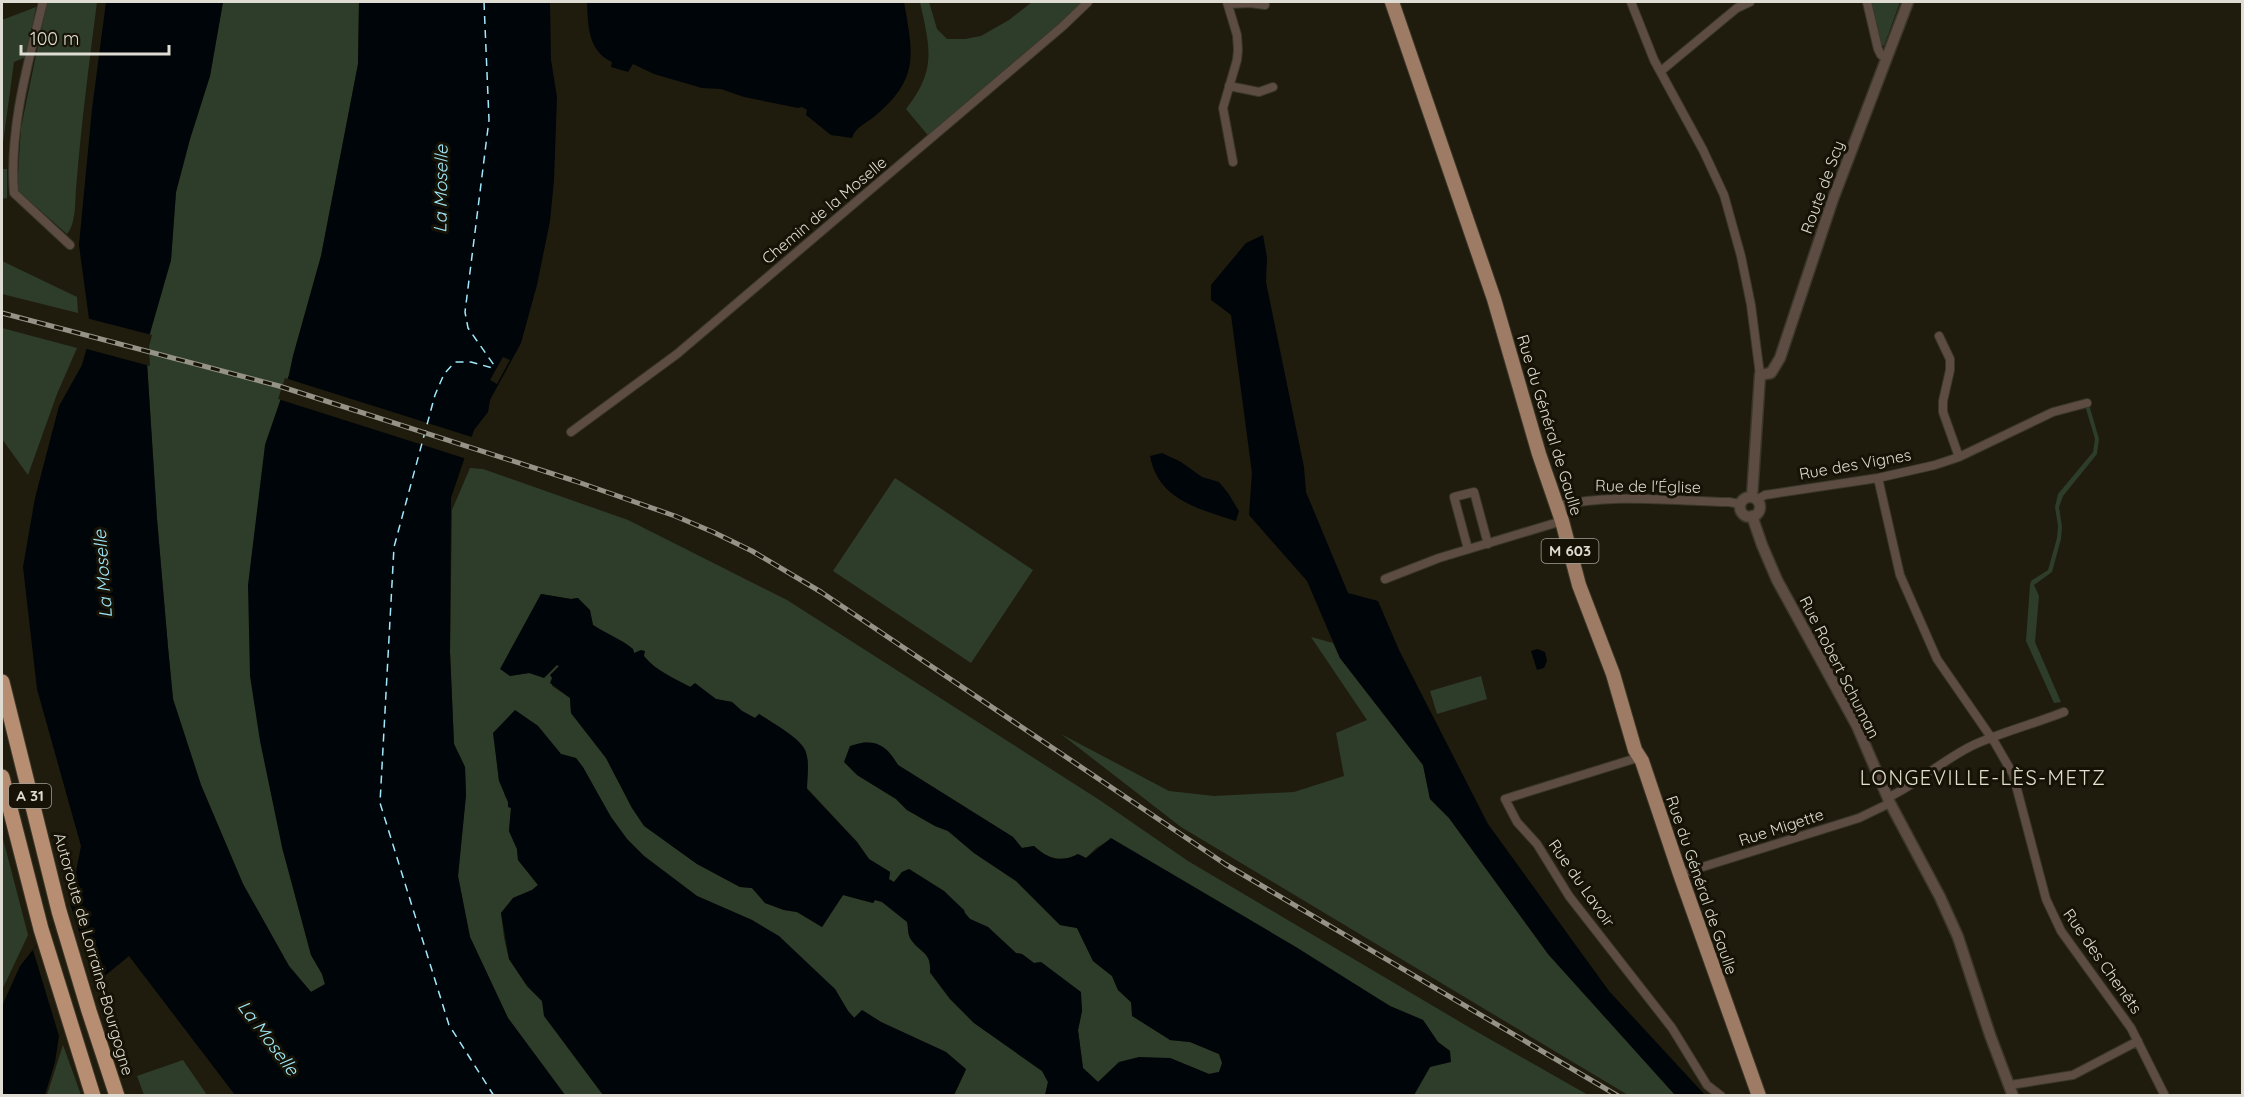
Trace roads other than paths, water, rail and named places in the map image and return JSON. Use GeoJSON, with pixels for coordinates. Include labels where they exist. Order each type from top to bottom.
{"type":"FeatureCollection","features":[{"type":"Feature","properties":{"kind":"highway","name":"Autoroute de Lorraine-Bourgogne"},"geometry":{"type":"LineString","coordinates":[[2,682],[59,911],[117,1095]]}},
{"type":"Feature","properties":{"kind":"highway","name":"A 31"},"geometry":{"type":"LineString","coordinates":[[2,777],[41,929],[93,1095]]}},
{"type":"Feature","properties":{"kind":"main road","name":"Rue du Général de Gaulle"},"geometry":{"type":"LineString","coordinates":[[1392,2],[1494,299],[1539,454],[1562,521],[1579,585],[1602,641],[1635,750],[1640,757],[1759,1095]]}},
{"type":"Feature","properties":{"kind":"street"},"geometry":{"type":"LineString","coordinates":[[43,2],[25,74],[12,164],[14,193],[70,244]]}},
{"type":"Feature","properties":{"kind":"street","name":"Chemin de la Moselle"},"geometry":{"type":"LineString","coordinates":[[572,432],[677,354],[1063,26],[1088,2]]}},
{"type":"Feature","properties":{"kind":"street"},"geometry":{"type":"LineString","coordinates":[[1631,2],[1651,53],[1703,150],[1724,195],[1741,256],[1751,305],[1760,375],[1754,499],[1759,505],[1758,511],[1752,516],[1743,513],[1740,504],[1744,499],[1754,499]]}},
{"type":"Feature","properties":{"kind":"street"},"geometry":{"type":"LineString","coordinates":[[1660,71],[1737,8],[1750,2]]}},
{"type":"Feature","properties":{"kind":"street"},"geometry":{"type":"LineString","coordinates":[[1867,2],[1878,49],[1881,55],[1886,57]]}},
{"type":"Feature","properties":{"kind":"street","name":"Route de Scy"},"geometry":{"type":"LineString","coordinates":[[1760,375],[1771,373],[1780,358],[1833,199],[1908,2]]}},
{"type":"Feature","properties":{"kind":"street"},"geometry":{"type":"LineString","coordinates":[[1233,162],[1223,108],[1238,50],[1237,35],[1228,3],[1265,5]]}},
{"type":"Feature","properties":{"kind":"street"},"geometry":{"type":"LineString","coordinates":[[1228,86],[1259,92],[1272,87]]}},
{"type":"Feature","properties":{"kind":"street"},"geometry":{"type":"LineString","coordinates":[[1940,336],[1950,359],[1943,412],[1959,457]]}},
{"type":"Feature","properties":{"kind":"street","name":"Rue des Vignes"},"geometry":{"type":"LineString","coordinates":[[1754,499],[1765,495],[1878,478],[1935,465],[1959,457],[2053,412],[2087,404]]}},
{"type":"Feature","properties":{"kind":"street","name":"Rue des Chenêts"},"geometry":{"type":"LineString","coordinates":[[1878,478],[1895,559],[1936,659],[2013,774],[2052,915],[2131,1028],[2165,1095]]}},
{"type":"Feature","properties":{"kind":"street"},"geometry":{"type":"LineString","coordinates":[[1468,549],[1455,497],[1473,492],[1488,544]]}},
{"type":"Feature","properties":{"kind":"street","name":"Rue de l'Église"},"geometry":{"type":"LineString","coordinates":[[1557,506],[1585,500],[1619,499],[1740,504]]}},
{"type":"Feature","properties":{"kind":"street","name":"Rue Robert Schuman"},"geometry":{"type":"LineString","coordinates":[[1752,516],[1761,545],[1777,580],[1857,726],[1889,800],[1940,897],[1958,937],[1990,1035],[2012,1090]]}},
{"type":"Feature","properties":{"kind":"street"},"geometry":{"type":"LineString","coordinates":[[1385,579],[1468,549],[1562,521]]}},
{"type":"Feature","properties":{"kind":"street","name":"Rue Migette"},"geometry":{"type":"LineString","coordinates":[[1680,874],[1859,818],[1915,783],[1949,758],[1979,742],[2064,712]]}},
{"type":"Feature","properties":{"kind":"street","name":"Rue du Lavoir"},"geometry":{"type":"LineString","coordinates":[[1640,757],[1505,799],[1517,822],[1537,844],[1569,896],[1672,1028],[1707,1085],[1721,1095]]}},
{"type":"Feature","properties":{"kind":"street"},"geometry":{"type":"LineString","coordinates":[[2012,1090],[2073,1075],[2138,1041]]}},
{"type":"Feature","properties":{"kind":"water","name":"La Moselle"},"geometry":{"type":"Polygon","coordinates":[[[106,2],[223,2],[210,76],[176,192],[171,260],[146,347],[168,647],[173,699],[201,785],[243,884],[289,966],[311,992],[325,984],[311,955],[282,847],[260,741],[250,676],[248,585],[265,445],[289,375],[321,256],[358,64],[359,2],[550,2],[551,60],[557,97],[550,221],[537,285],[521,343],[490,400],[488,412],[474,430],[451,498],[450,652],[454,744],[465,767],[466,795],[458,876],[470,937],[508,1018],[565,1095],[235,1095],[129,956],[95,984],[59,1036],[55,1062],[45,1095],[2,1096],[2,1006],[20,966],[70,903],[81,846],[37,689],[23,567],[35,498],[59,406],[82,365],[87,347],[89,319],[79,245],[92,109],[106,2]]]}},
{"type":"Feature","properties":{"kind":"water"},"geometry":{"type":"Polygon","coordinates":[[[587,2],[904,2],[910,36],[910,64],[900,89],[890,102],[858,128],[852,138],[831,135],[806,115],[807,110],[802,107],[744,97],[721,89],[702,88],[654,74],[633,64],[628,72],[611,67],[612,62],[598,51],[591,37],[587,2]]]}},
{"type":"Feature","properties":{"kind":"water"},"geometry":{"type":"Polygon","coordinates":[[[1263,235],[1267,257],[1266,282],[1304,467],[1306,492],[1348,593],[1378,601],[1399,650],[1488,824],[1609,991],[1705,1095],[1675,1095],[1548,954],[1449,818],[1430,799],[1423,765],[1340,658],[1307,581],[1249,515],[1252,473],[1231,315],[1211,300],[1211,285],[1246,243],[1263,235]]]}},
{"type":"Feature","properties":{"kind":"water"},"geometry":{"type":"Polygon","coordinates":[[[1162,453],[1181,462],[1202,477],[1219,482],[1239,511],[1236,521],[1195,507],[1171,493],[1154,471],[1150,456],[1162,453]]]}},
{"type":"Feature","properties":{"kind":"water"},"geometry":{"type":"Polygon","coordinates":[[[541,594],[578,598],[590,610],[593,625],[628,645],[634,653],[645,651],[644,656],[660,670],[690,687],[695,683],[716,699],[732,702],[755,718],[759,714],[797,740],[807,754],[807,789],[857,842],[869,859],[890,872],[889,879],[894,882],[902,872],[909,869],[944,891],[970,919],[988,927],[1016,953],[1022,954],[1034,963],[1041,962],[1081,992],[1082,1011],[1078,1030],[1083,1068],[1098,1082],[1119,1062],[1139,1057],[1170,1058],[1209,1074],[1219,1072],[1222,1063],[1219,1054],[1190,1042],[1170,1040],[1132,1016],[1131,1002],[1118,990],[1112,976],[1093,961],[1077,928],[1060,925],[1016,881],[974,853],[948,831],[907,810],[896,799],[857,775],[844,762],[850,746],[873,743],[884,748],[898,765],[1013,837],[1022,848],[1034,846],[1050,857],[1060,859],[1078,854],[1086,858],[1111,838],[1296,947],[1390,1006],[1423,1020],[1438,1042],[1450,1051],[1451,1062],[1430,1067],[1414,1095],[1045,1095],[1048,1082],[1042,1071],[974,1023],[950,999],[930,972],[927,956],[910,938],[907,922],[882,902],[875,900],[873,903],[843,895],[822,927],[797,912],[765,903],[752,888],[740,887],[697,864],[644,826],[606,758],[571,713],[570,698],[550,683],[552,678],[550,675],[559,666],[557,665],[544,678],[529,673],[510,676],[500,669],[541,594]]]}},
{"type":"Feature","properties":{"kind":"water"},"geometry":{"type":"Polygon","coordinates":[[[1537,649],[1545,652],[1547,661],[1544,668],[1537,670],[1531,651],[1537,649]]]}},
{"type":"Feature","properties":{"kind":"water"},"geometry":{"type":"Polygon","coordinates":[[[515,710],[538,726],[561,754],[576,758],[611,817],[627,839],[644,856],[697,896],[752,920],[779,936],[835,989],[854,1018],[862,1010],[881,1022],[946,1052],[966,1069],[954,1095],[603,1095],[544,1016],[542,1001],[527,986],[509,959],[501,913],[513,898],[538,885],[518,860],[517,849],[509,831],[511,808],[508,807],[499,781],[493,733],[515,710]]]}},
{"type":"Feature","properties":{"kind":"railway"},"geometry":{"type":"LineString","coordinates":[[2,313],[279,386],[575,481],[675,516],[713,532],[752,551],[821,592],[1225,864],[1618,1096]]}},
{"type":"Feature","properties":{"kind":"district","name":"LONGEVILLE-LÈS-METZ"},"geometry":{"type":"Point","coordinates":[1983,778]}}]}
